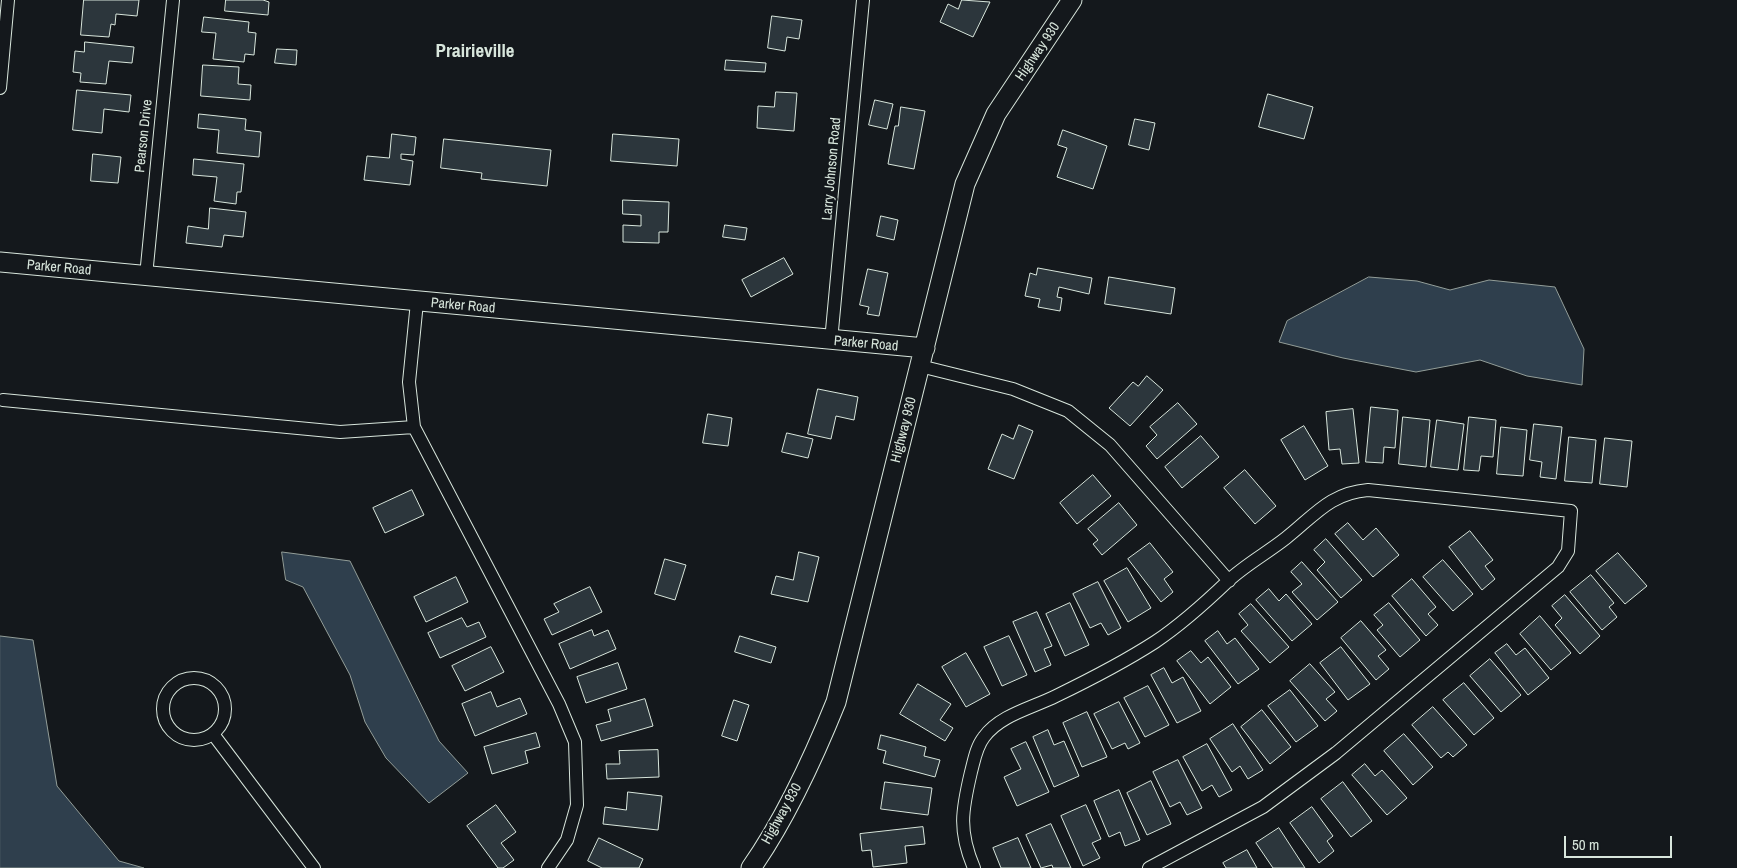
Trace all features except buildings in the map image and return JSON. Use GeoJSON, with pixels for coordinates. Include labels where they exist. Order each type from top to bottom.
{"type":"FeatureCollection","features":[{"type":"Feature","properties":{"kind":"street"},"geometry":{"type":"LineString","coordinates":[[0,88],[8,0]]}},
{"type":"Feature","properties":{"kind":"street","name":"Pearson Drive"},"geometry":{"type":"LineString","coordinates":[[146,276],[173,0]]}},
{"type":"Feature","properties":{"kind":"street","name":"Larry Johnson Road"},"geometry":{"type":"LineString","coordinates":[[831,341],[863,0]]}},
{"type":"Feature","properties":{"kind":"street","name":"Highway 930"},"geometry":{"type":"LineString","coordinates":[[750,868],[777,825],[816,750],[836,702],[965,184],[996,114],[1072,0]]}},
{"type":"Feature","properties":{"kind":"street","name":"Parker Road"},"geometry":{"type":"LineString","coordinates":[[0,262],[831,341],[922,357]]}},
{"type":"Feature","properties":{"kind":"street"},"geometry":{"type":"LineString","coordinates":[[417,302],[409,382],[414,427],[559,704],[575,742],[577,805],[566,840],[548,868]]}},
{"type":"Feature","properties":{"kind":"street"},"geometry":{"type":"LineString","coordinates":[[922,357],[1013,388],[1068,411],[1110,445],[1229,581]]}},
{"type":"Feature","properties":{"kind":"street"},"geometry":{"type":"LineString","coordinates":[[3,400],[340,432],[414,427]]}},
{"type":"Feature","properties":{"kind":"street"},"geometry":{"type":"LineString","coordinates":[[974,868],[963,838],[963,806],[973,762],[984,737],[1005,720],[1057,696],[1155,642],[1214,597],[1229,581],[1287,537],[1325,505],[1347,492],[1368,490],[1571,512],[1568,551],[1558,566],[1329,759],[1263,807],[1149,868]]}},
{"type":"Feature","properties":{"kind":"street"},"geometry":{"type":"LineString","coordinates":[[198,678],[217,688],[224,701],[224,717],[213,734],[204,739],[184,739],[168,727],[164,718],[165,698],[178,682],[198,678]]}},
{"type":"Feature","properties":{"kind":"street"},"geometry":{"type":"LineString","coordinates":[[213,734],[314,868]]}},
{"type":"Feature","properties":{"kind":"water"},"geometry":{"type":"Polygon","coordinates":[[[1369,277],[1417,281],[1450,290],[1489,280],[1555,287],[1584,349],[1582,385],[1527,376],[1480,360],[1416,372],[1343,358],[1279,342],[1287,321],[1369,277]]]}},
{"type":"Feature","properties":{"kind":"water"},"geometry":{"type":"Polygon","coordinates":[[[282,552],[350,561],[439,741],[468,773],[429,803],[386,758],[365,722],[350,675],[303,587],[286,580],[282,552]]]}},
{"type":"Feature","properties":{"kind":"water"},"geometry":{"type":"Polygon","coordinates":[[[0,636],[33,640],[57,786],[119,861],[144,868],[0,868],[0,636]]]}},
{"type":"Feature","properties":{"kind":"district","name":"Prairieville"},"geometry":{"type":"Point","coordinates":[475,52]}}]}
